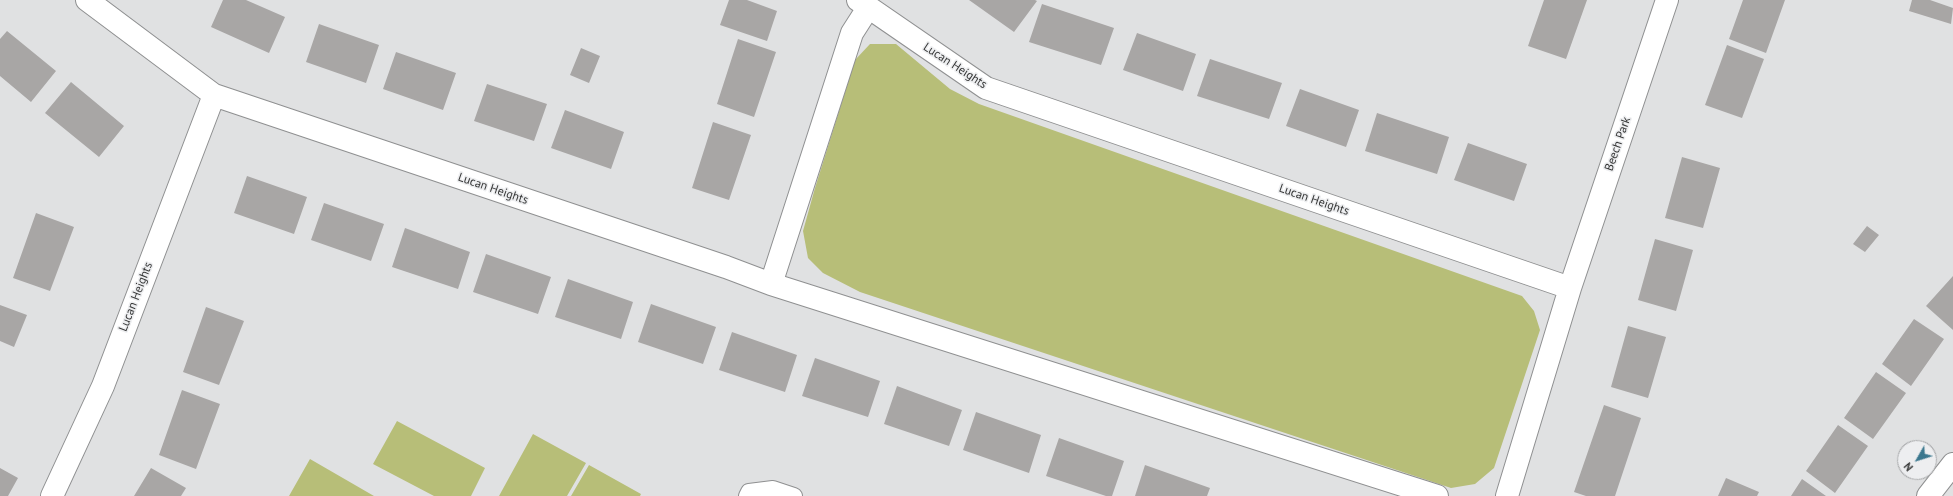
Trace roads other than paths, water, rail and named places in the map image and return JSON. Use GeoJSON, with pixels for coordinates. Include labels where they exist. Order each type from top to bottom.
{"type":"FeatureCollection","features":[{"type":"Feature","properties":{"kind":"street","name":"Lucan Heights"},"geometry":{"type":"LineString","coordinates":[[87,0],[214,95],[726,267],[771,284],[1437,496]]}},
{"type":"Feature","properties":{"kind":"street","name":"Beech Park"},"geometry":{"type":"LineString","coordinates":[[1570,288],[1667,0]]}},
{"type":"Feature","properties":{"kind":"street","name":"Lucan Heights"},"geometry":{"type":"LineString","coordinates":[[771,284],[852,33],[863,4],[986,88],[1570,288]]}},
{"type":"Feature","properties":{"kind":"street","name":"Lucan Heights"},"geometry":{"type":"LineString","coordinates":[[52,496],[103,386],[214,95]]}},
{"type":"Feature","properties":{"kind":"street"},"geometry":{"type":"LineString","coordinates":[[1507,496],[1570,288]]}},
{"type":"Feature","properties":{"kind":"street"},"geometry":{"type":"LineString","coordinates":[[1928,496],[1953,464]]}},
{"type":"Feature","properties":{"kind":"lane"},"geometry":{"type":"LineString","coordinates":[[747,496],[749,492],[773,489],[794,496]]}}]}
